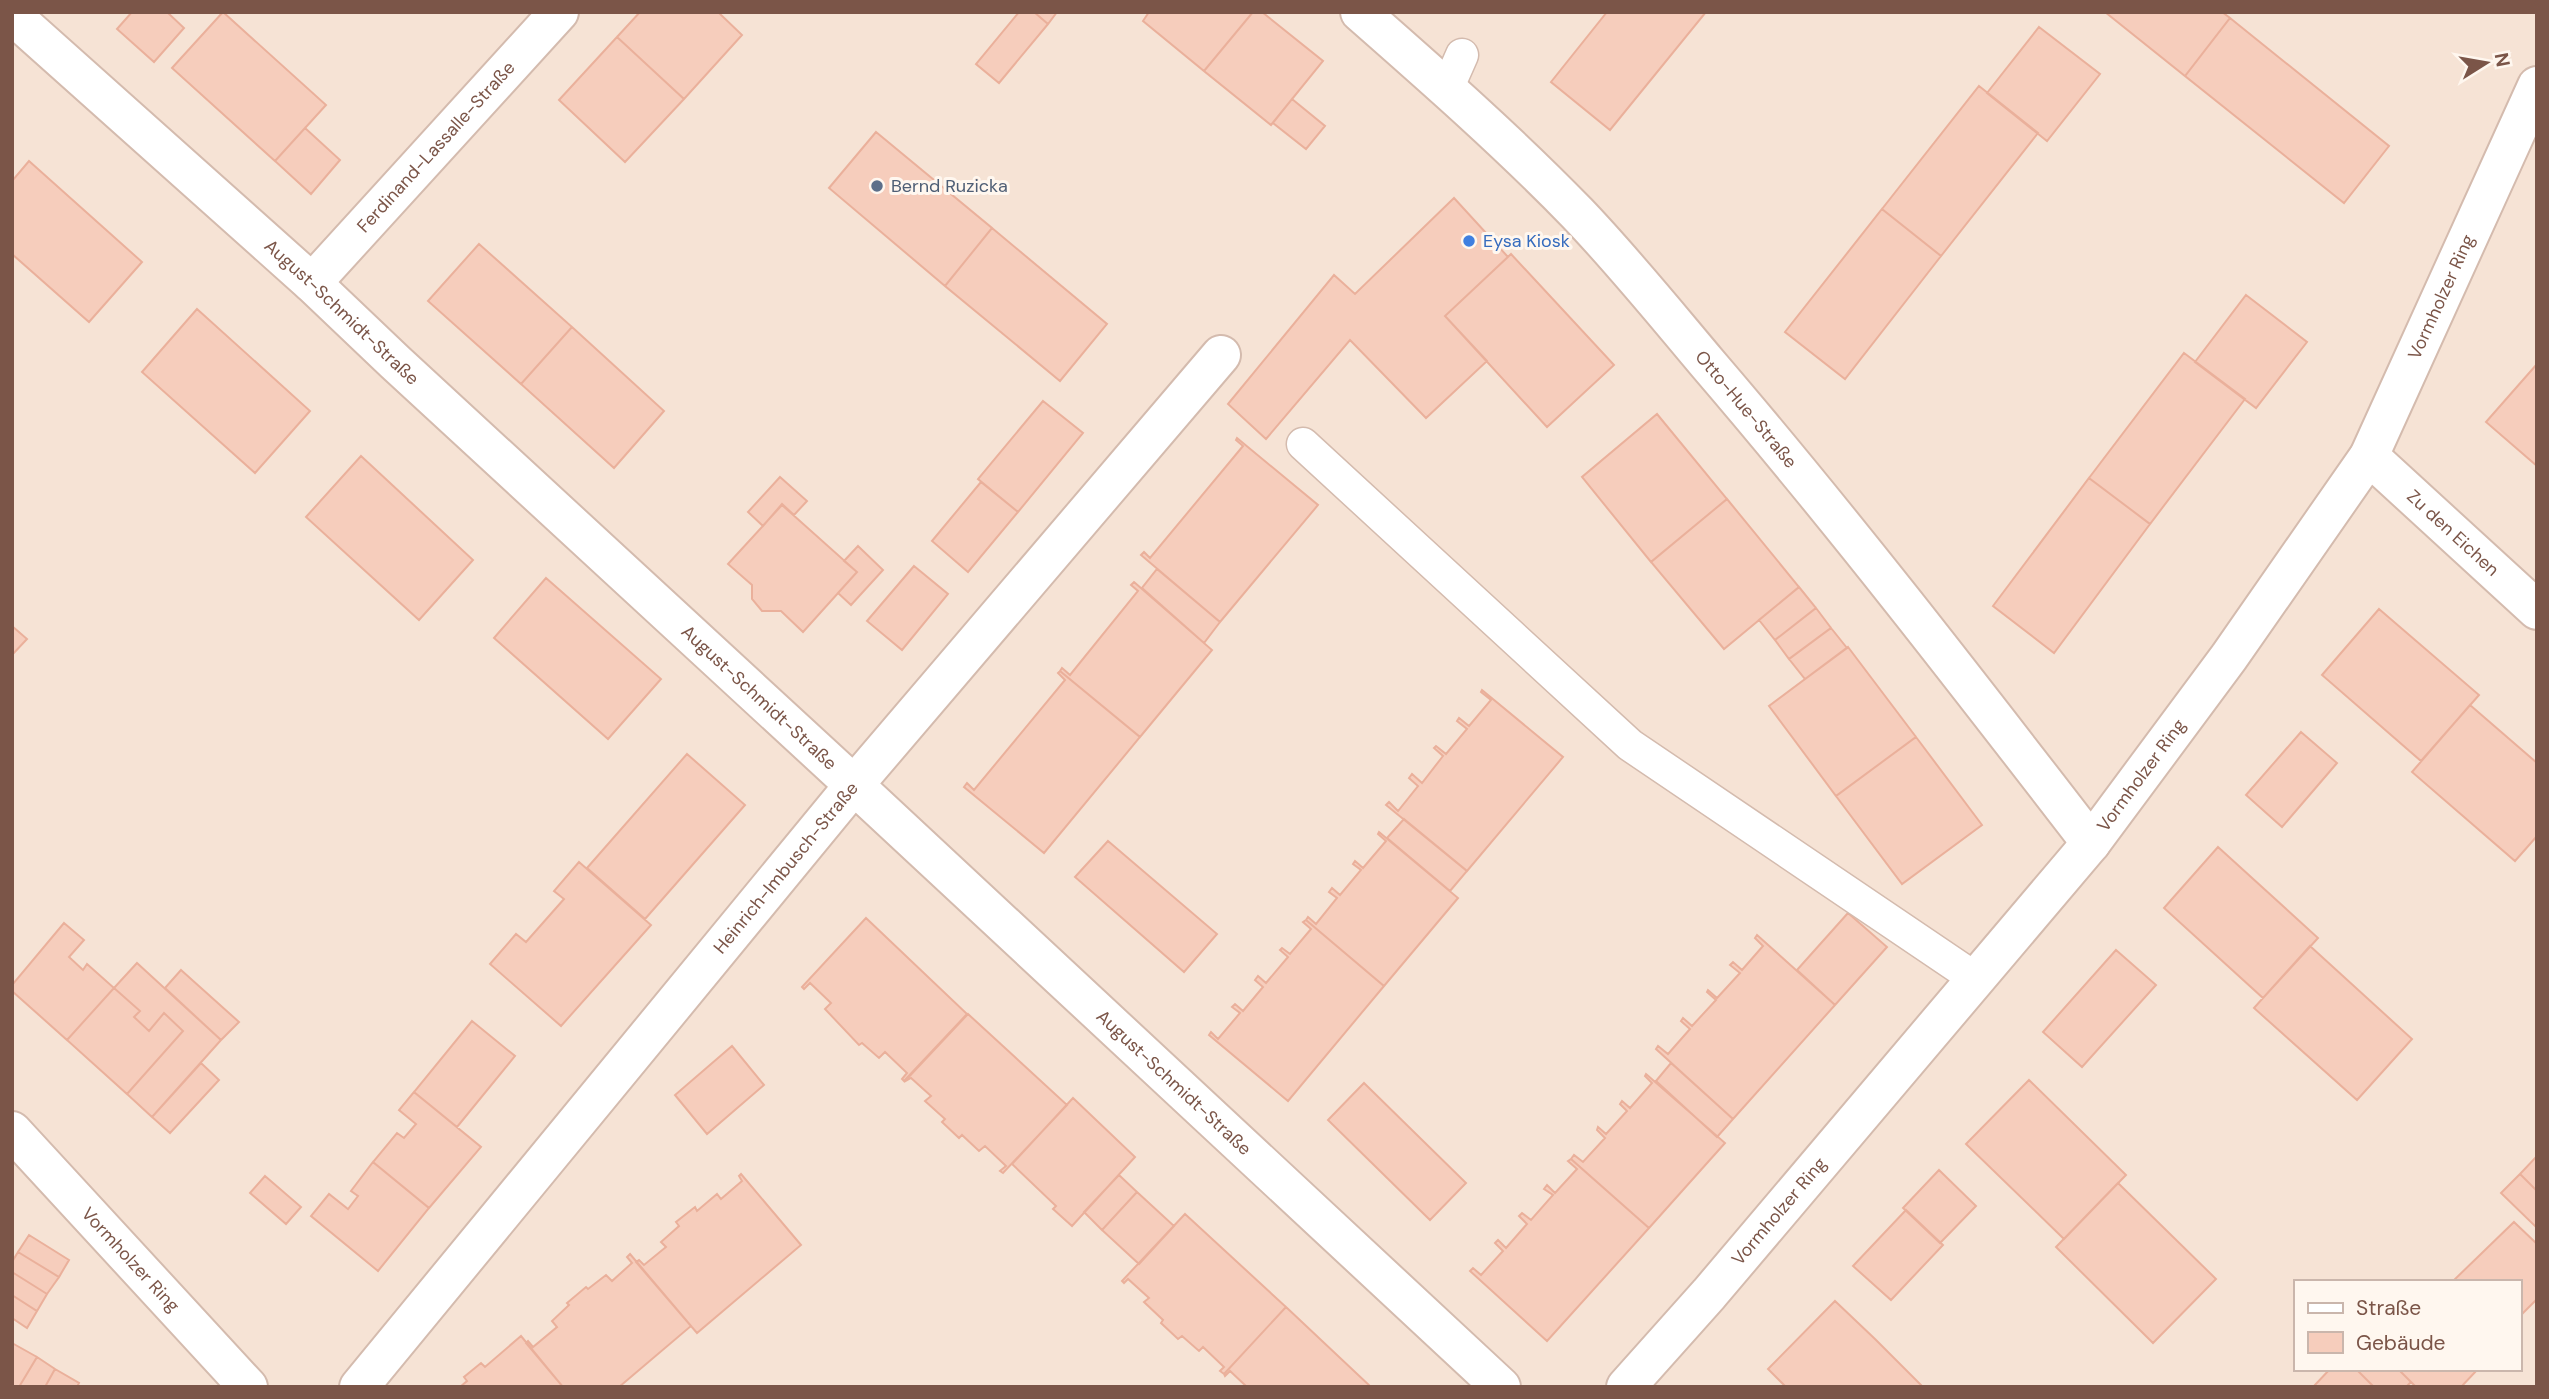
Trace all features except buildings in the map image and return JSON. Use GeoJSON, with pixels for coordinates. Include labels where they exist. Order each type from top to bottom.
{"type":"FeatureCollection","features":[{"type":"Feature","properties":{"kind":"street","name":"Ferdinand-Lassalle-Straße"},"geometry":{"type":"LineString","coordinates":[[312,283],[559,12]]}},
{"type":"Feature","properties":{"kind":"street","name":"Otto-Hue-Straße"},"geometry":{"type":"LineString","coordinates":[[1360,12],[1455,72],[1792,462],[2091,843]]}},
{"type":"Feature","properties":{"kind":"street","name":"August-Schmidt-Straße"},"geometry":{"type":"LineString","coordinates":[[12,15],[312,283],[1501,1387]]}},
{"type":"Feature","properties":{"kind":"street","name":"Vormholzer Ring"},"geometry":{"type":"LineString","coordinates":[[1626,1387],[1709,1294],[2091,843],[2229,657],[2369,456],[2537,86]]}},
{"type":"Feature","properties":{"kind":"street","name":"Heinrich-Imbusch-Straße"},"geometry":{"type":"LineString","coordinates":[[359,1387],[854,785],[1221,355]]}},
{"type":"Feature","properties":{"kind":"street","name":"Zu den Eichen"},"geometry":{"type":"LineString","coordinates":[[2369,456],[2537,610]]}},
{"type":"Feature","properties":{"kind":"street","name":"Vormholzer Ring"},"geometry":{"type":"LineString","coordinates":[[12,1131],[248,1387]]}},
{"type":"Feature","properties":{"kind":"lane"},"geometry":{"type":"LineString","coordinates":[[1303,444],[1630,745],[1976,979]]}},
{"type":"Feature","properties":{"kind":"shaded area"},"geometry":{"type":"Polygon","coordinates":[[[12,12],[2537,12],[2537,1387],[12,1387],[12,12]]]}},
{"type":"Feature","properties":{"kind":"place","name":"Bernd Ruzicka"},"geometry":{"type":"Point","coordinates":[877,186]}},
{"type":"Feature","properties":{"kind":"place","name":"Eysa Kiosk"},"geometry":{"type":"Point","coordinates":[1469,241]}}]}
